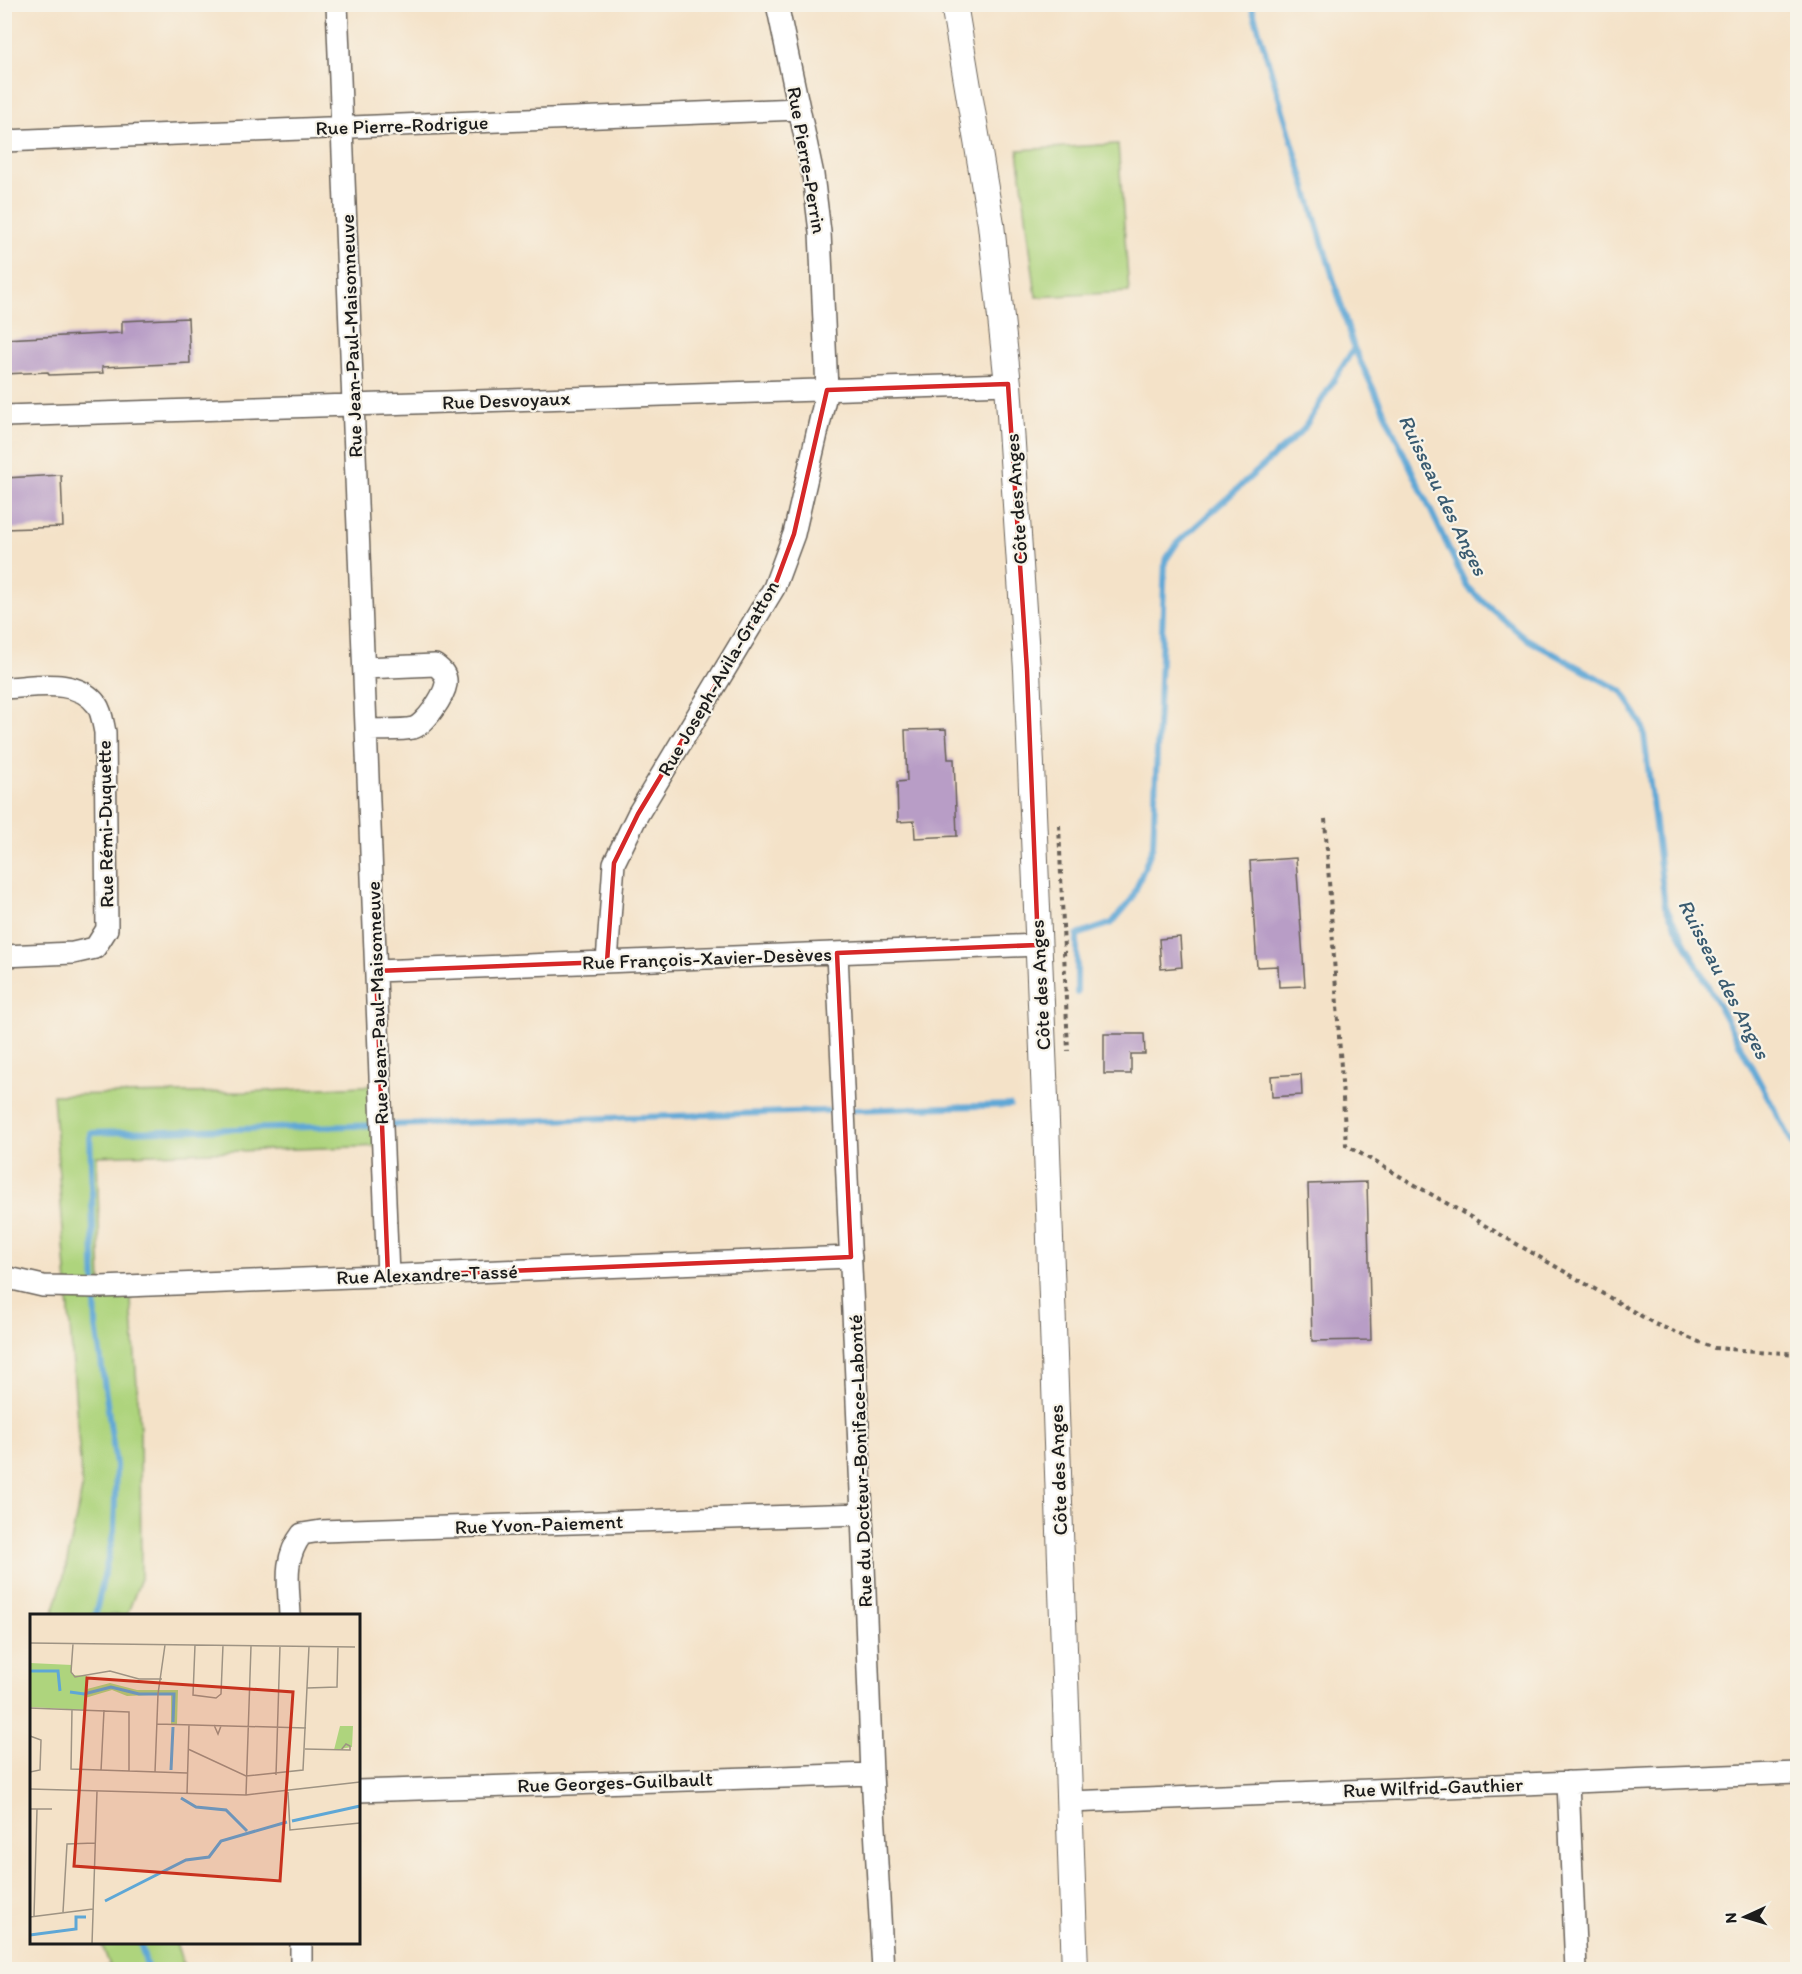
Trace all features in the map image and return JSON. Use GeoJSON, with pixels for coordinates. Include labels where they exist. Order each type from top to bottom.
{"type":"FeatureCollection","features":[{"type":"Feature","properties":{"kind":"street","name":"Rue Jean-Paul-Maisonneuve"},"geometry":{"type":"LineString","coordinates":[[338,4],[388,1276]]}},
{"type":"Feature","properties":{"kind":"street","name":"Rue Pierre-Perrin"},"geometry":{"type":"LineString","coordinates":[[777,4],[813,175],[820,232],[827,390]]}},
{"type":"Feature","properties":{"kind":"street","name":"Côte des Anges"},"geometry":{"type":"LineString","coordinates":[[954,4],[992,224],[1008,384],[1027,670],[1075,1970]]}},
{"type":"Feature","properties":{"kind":"street","name":"Rue Pierre-Rodrigue"},"geometry":{"type":"LineString","coordinates":[[4,141],[799,109]]}},
{"type":"Feature","properties":{"kind":"street","name":"Rue Desvoyaux"},"geometry":{"type":"LineString","coordinates":[[4,416],[1008,384]]}},
{"type":"Feature","properties":{"kind":"street","name":"Rue Joseph-Avila-Gratton"},"geometry":{"type":"LineString","coordinates":[[607,962],[614,863],[638,814],[774,588],[794,534],[827,390]]}},
{"type":"Feature","properties":{"kind":"street"},"geometry":{"type":"LineString","coordinates":[[364,669],[435,665],[445,676],[446,686],[426,720],[415,728],[367,730]]}},
{"type":"Feature","properties":{"kind":"street","name":"Rue Rémi-Duquette"},"geometry":{"type":"LineString","coordinates":[[4,688],[67,686],[83,692],[98,706],[105,732],[107,929],[95,948],[73,953],[4,956]]}},
{"type":"Feature","properties":{"kind":"street","name":"Rue François-Xavier-Desèves"},"geometry":{"type":"LineString","coordinates":[[376,971],[1038,945]]}},
{"type":"Feature","properties":{"kind":"street","name":"Rue du Docteur-Boniface-Labonté"},"geometry":{"type":"LineString","coordinates":[[837,953],[882,1970]]}},
{"type":"Feature","properties":{"kind":"street","name":"Rue Alexandre-Tassé"},"geometry":{"type":"LineString","coordinates":[[4,1277],[43,1286],[102,1287],[851,1257]]}},
{"type":"Feature","properties":{"kind":"street","name":"Rue Yvon-Paiement"},"geometry":{"type":"LineString","coordinates":[[290,1614],[288,1561],[293,1545],[302,1534],[333,1530],[862,1514]]}},
{"type":"Feature","properties":{"kind":"street","name":"Rue Wilfrid-Gauthier"},"geometry":{"type":"LineString","coordinates":[[1070,1802],[1797,1773]]}},
{"type":"Feature","properties":{"kind":"street","name":"Rue Georges-Guilbault"},"geometry":{"type":"LineString","coordinates":[[360,1791],[872,1774]]}},
{"type":"Feature","properties":{"kind":"street"},"geometry":{"type":"LineString","coordinates":[[1568,1782],[1576,1970]]}},
{"type":"Feature","properties":{"kind":"street"},"geometry":{"type":"LineString","coordinates":[[301,1944],[302,1970]]}},
{"type":"Feature","properties":{"kind":"path"},"geometry":{"type":"LineString","coordinates":[[1325,819],[1346,1145],[1655,1324],[1714,1348],[1797,1354]]}},
{"type":"Feature","properties":{"kind":"highlighted area"},"geometry":{"type":"Polygon","coordinates":[[[1008,384],[1027,670],[1038,945],[837,953],[851,1257],[388,1276],[376,971],[607,962],[614,863],[638,814],[774,588],[794,534],[827,390],[1008,384]]]}},
{"type":"Feature","properties":{"kind":"green space"},"geometry":{"type":"Polygon","coordinates":[[[1118,144],[1129,292],[1036,297],[1018,150],[1118,144]]]}},
{"type":"Feature","properties":{"kind":"green space"},"geometry":{"type":"Polygon","coordinates":[[[381,1085],[383,1146],[97,1156],[101,1287],[130,1286],[140,1428],[141,1578],[127,1614],[53,1614],[64,1576],[82,1489],[53,1095],[245,1092],[381,1085]]]}},
{"type":"Feature","properties":{"kind":"green space"},"geometry":{"type":"Polygon","coordinates":[[[102,1944],[176,1944],[185,1969],[76,1969],[110,1966],[102,1944]]]}},
{"type":"Feature","properties":{"kind":"building"},"geometry":{"type":"Polygon","coordinates":[[[188,318],[190,363],[102,367],[103,373],[4,374],[4,339],[122,333],[122,321],[188,318]]]}},
{"type":"Feature","properties":{"kind":"building"},"geometry":{"type":"Polygon","coordinates":[[[61,475],[63,527],[4,529],[4,478],[61,475]]]}},
{"type":"Feature","properties":{"kind":"building"},"geometry":{"type":"Polygon","coordinates":[[[946,729],[948,759],[954,759],[957,836],[915,838],[914,821],[898,822],[897,782],[907,781],[905,730],[946,729]]]}},
{"type":"Feature","properties":{"kind":"building"},"geometry":{"type":"Polygon","coordinates":[[[1296,858],[1305,986],[1279,987],[1278,966],[1257,967],[1250,861],[1296,858]]]}},
{"type":"Feature","properties":{"kind":"building"},"geometry":{"type":"Polygon","coordinates":[[[1180,937],[1182,967],[1161,969],[1159,939],[1180,937]]]}},
{"type":"Feature","properties":{"kind":"building"},"geometry":{"type":"Polygon","coordinates":[[[1104,1034],[1144,1034],[1145,1054],[1131,1054],[1131,1074],[1104,1074],[1104,1034]]]}},
{"type":"Feature","properties":{"kind":"building"},"geometry":{"type":"Polygon","coordinates":[[[1301,1074],[1302,1095],[1272,1097],[1271,1076],[1301,1074]]]}},
{"type":"Feature","properties":{"kind":"building"},"geometry":{"type":"Polygon","coordinates":[[[1367,1182],[1371,1340],[1312,1341],[1308,1184],[1367,1182]]]}},
{"type":"Feature","properties":{"kind":"waterway","name":"Ruisseau des Anges"},"geometry":{"type":"LineString","coordinates":[[1251,4],[1354,348],[1467,587],[1525,638],[1623,692],[1643,727],[1665,906],[1798,1153]]}},
{"type":"Feature","properties":{"kind":"waterway"},"geometry":{"type":"LineString","coordinates":[[1077,993],[1077,935],[1112,923],[1132,899],[1153,846],[1165,561],[1177,543],[1303,430],[1354,348]]}},
{"type":"Feature","properties":{"kind":"waterway"},"geometry":{"type":"LineString","coordinates":[[95,1614],[114,1531],[116,1465],[96,1326],[90,1133],[1010,1105]]}},
{"type":"Feature","properties":{"kind":"waterway"},"geometry":{"type":"LineString","coordinates":[[141,1944],[148,1970]]}}]}
